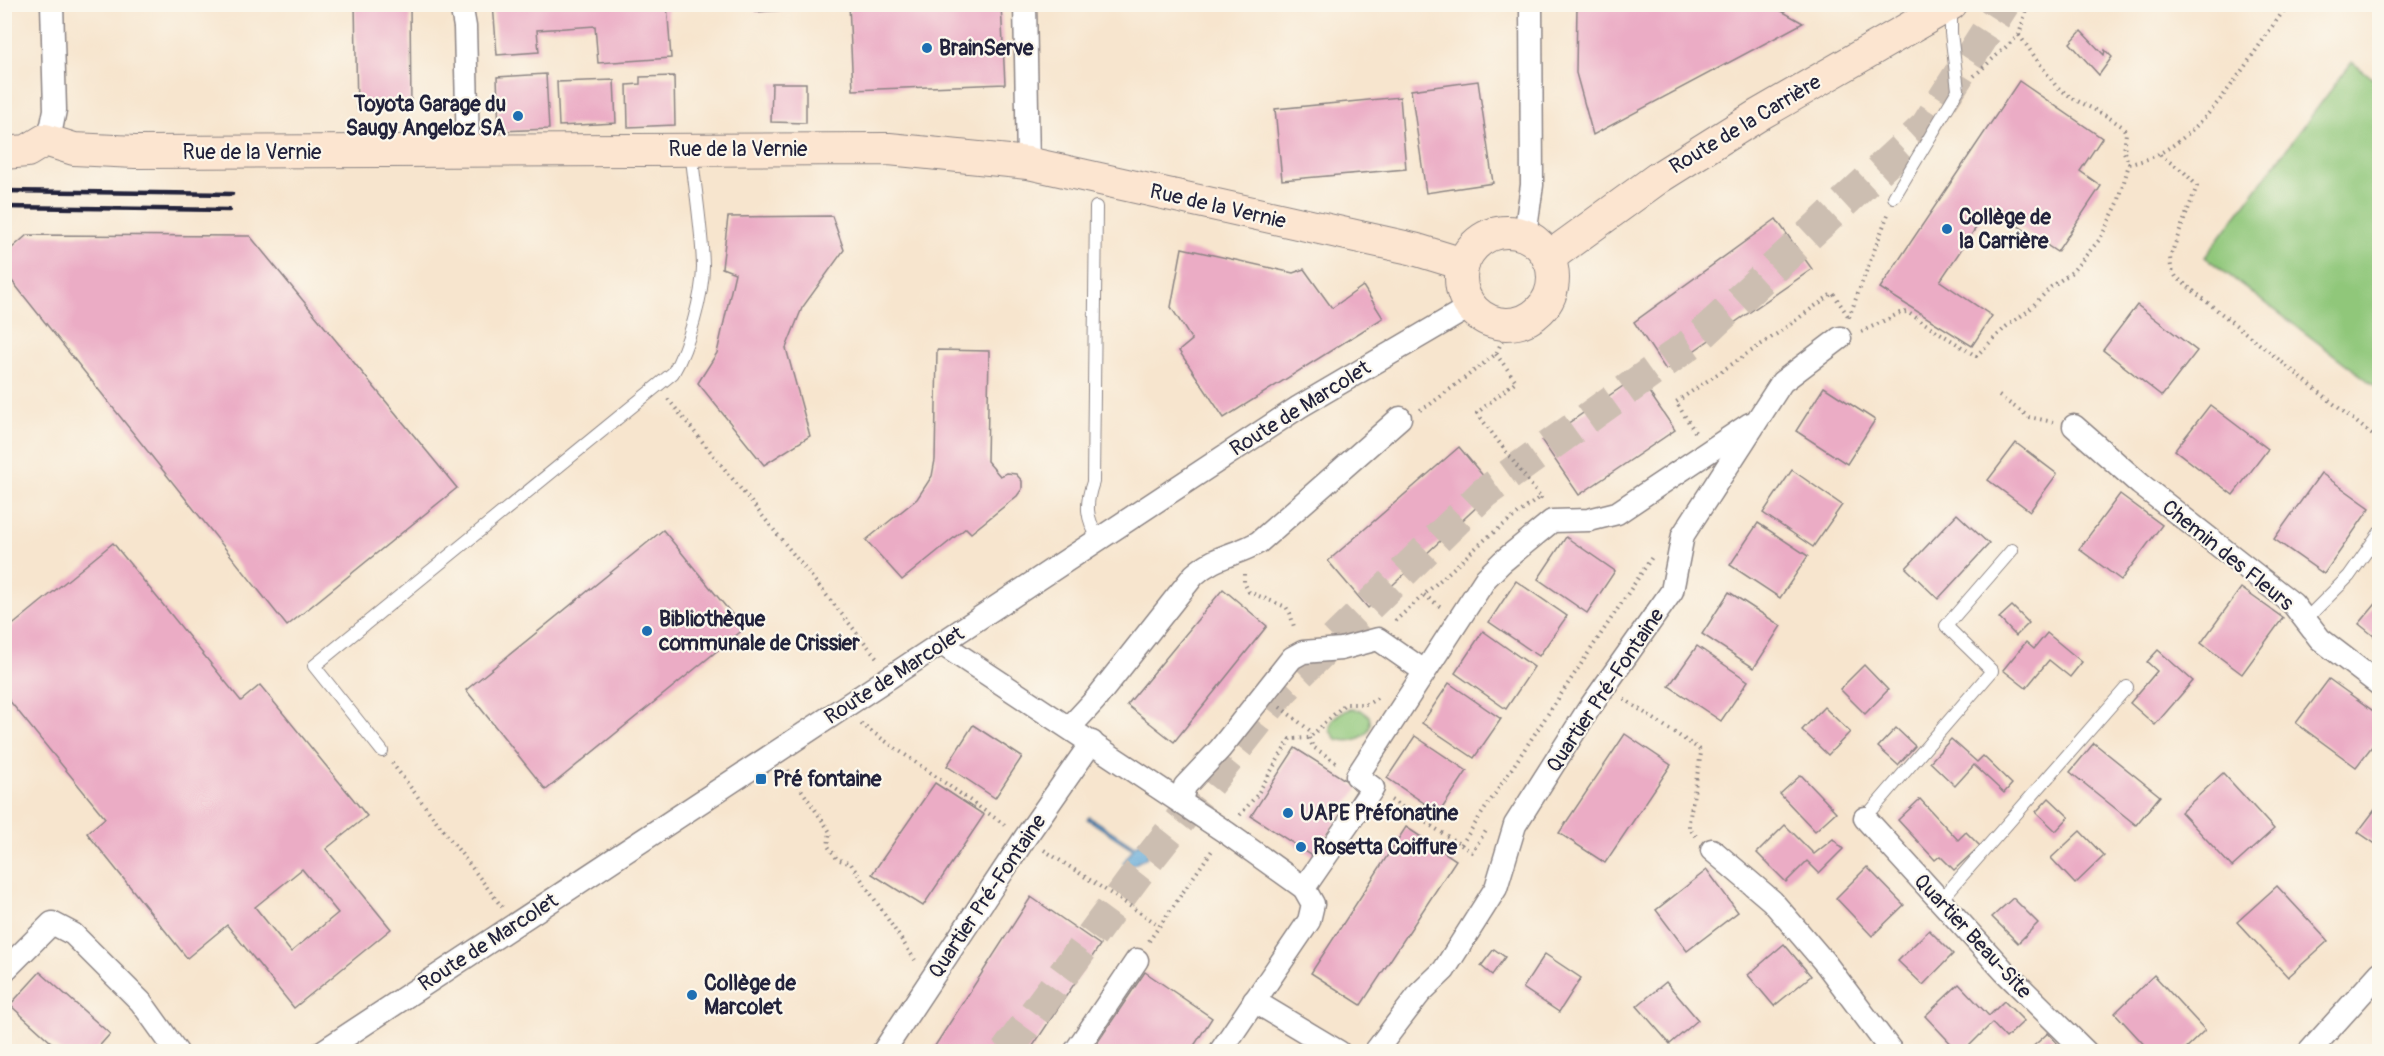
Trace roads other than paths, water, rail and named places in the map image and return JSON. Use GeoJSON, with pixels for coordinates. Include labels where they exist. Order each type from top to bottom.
{"type":"FeatureCollection","features":[{"type":"Feature","properties":{"kind":"street"},"geometry":{"type":"LineString","coordinates":[[4,153],[27,151],[45,140],[52,125],[55,110],[52,4]]}},
{"type":"Feature","properties":{"kind":"street"},"geometry":{"type":"LineString","coordinates":[[461,4],[465,27],[468,151]]}},
{"type":"Feature","properties":{"kind":"street"},"geometry":{"type":"LineString","coordinates":[[1025,4],[1028,163]]}},
{"type":"Feature","properties":{"kind":"street"},"geometry":{"type":"LineString","coordinates":[[1525,236],[1532,185],[1531,4]]}},
{"type":"Feature","properties":{"kind":"street","name":"Route de la Carrière"},"geometry":{"type":"LineString","coordinates":[[1548,258],[1667,172],[1770,108],[1951,4]]}},
{"type":"Feature","properties":{"kind":"street","name":"Rue de la Vernie"},"geometry":{"type":"LineString","coordinates":[[45,140],[74,149],[135,152],[889,149],[1028,163],[1414,249],[1463,264]]}},
{"type":"Feature","properties":{"kind":"street"},"geometry":{"type":"LineString","coordinates":[[1510,232],[1525,236],[1543,248],[1548,258],[1553,272],[1552,287],[1547,301],[1532,316],[1511,324],[1496,322],[1482,316],[1471,306],[1464,293],[1461,279],[1463,264],[1470,250],[1481,240],[1495,234],[1510,232]]}},
{"type":"Feature","properties":{"kind":"street","name":"Route de Marcolet"},"geometry":{"type":"LineString","coordinates":[[322,1052],[1299,407],[1471,306]]}},
{"type":"Feature","properties":{"kind":"street","name":"Quartier Pré-Fontaine"},"geometry":{"type":"LineString","coordinates":[[1375,1052],[1420,993],[1444,970],[1496,888],[1515,825],[1605,686],[1672,591],[1683,535],[1758,418],[1782,382],[1840,338]]}},
{"type":"Feature","properties":{"kind":"street"},"geometry":{"type":"LineString","coordinates":[[1070,727],[1095,700],[1194,575],[1207,563],[1229,553],[1245,550],[1259,542],[1401,418]]}},
{"type":"Feature","properties":{"kind":"street"},"geometry":{"type":"LineString","coordinates":[[1304,888],[1365,782],[1424,671],[1486,578],[1552,521],[1589,520],[1617,513],[1758,418]]}},
{"type":"Feature","properties":{"kind":"street","name":"Chemin des Fleurs"},"geometry":{"type":"LineString","coordinates":[[2074,426],[2140,484],[2293,604],[2320,639],[2379,685]]}},
{"type":"Feature","properties":{"kind":"street"},"geometry":{"type":"LineString","coordinates":[[1180,801],[1185,786],[1220,749],[1292,658],[1303,652],[1341,649],[1378,639],[1424,671]]}},
{"type":"Feature","properties":{"kind":"street"},"geometry":{"type":"LineString","coordinates":[[942,644],[1227,832],[1304,888],[1313,904],[1309,921],[1220,1052]]}},
{"type":"Feature","properties":{"kind":"street","name":"Quartier Pré-Fontaine"},"geometry":{"type":"LineString","coordinates":[[884,1052],[1025,838],[1092,742]]}},
{"type":"Feature","properties":{"kind":"street","name":"Quartier Beau-Site"},"geometry":{"type":"LineString","coordinates":[[1865,818],[2005,972],[2086,1052]]}},
{"type":"Feature","properties":{"kind":"street"},"geometry":{"type":"LineString","coordinates":[[1712,850],[1772,901],[1826,964],[1892,1052]]}},
{"type":"Feature","properties":{"kind":"street"},"geometry":{"type":"LineString","coordinates":[[4,971],[52,923],[73,934],[141,1002],[177,1052]]}},
{"type":"Feature","properties":{"kind":"street"},"geometry":{"type":"LineString","coordinates":[[1075,1052],[1137,960]]}},
{"type":"Feature","properties":{"kind":"street"},"geometry":{"type":"LineString","coordinates":[[2309,1052],[2375,987]]}},
{"type":"Feature","properties":{"kind":"street"},"geometry":{"type":"LineString","coordinates":[[1254,1001],[1340,1052]]}},
{"type":"Feature","properties":{"kind":"lane"},"geometry":{"type":"LineString","coordinates":[[1894,197],[1958,90],[1951,33],[1951,4]]}},
{"type":"Feature","properties":{"kind":"lane"},"geometry":{"type":"LineString","coordinates":[[382,751],[314,666],[672,373],[686,349],[703,267],[691,149]]}},
{"type":"Feature","properties":{"kind":"lane"},"geometry":{"type":"LineString","coordinates":[[1096,207],[1093,482],[1086,501],[1091,527],[1099,540]]}},
{"type":"Feature","properties":{"kind":"lane"},"geometry":{"type":"LineString","coordinates":[[2305,620],[2349,576],[2379,532]]}},
{"type":"Feature","properties":{"kind":"lane"},"geometry":{"type":"LineString","coordinates":[[1865,818],[1992,671],[1946,626],[2012,550]]}},
{"type":"Feature","properties":{"kind":"lane"},"geometry":{"type":"LineString","coordinates":[[1939,902],[2127,687]]}},
{"type":"Feature","properties":{"kind":"water"},"geometry":{"type":"Polygon","coordinates":[[[1089,817],[1134,846],[1151,837],[1157,841],[1146,858],[1129,867],[1123,863],[1133,849],[1087,819],[1089,817]]]}},
{"type":"Feature","properties":{"kind":"tunnel"},"geometry":{"type":"LineString","coordinates":[[1006,1052],[1137,874],[1282,691],[1484,493],[1697,339],[1926,126],[2004,4]]}},
{"type":"Feature","properties":{"kind":"railway"},"geometry":{"type":"LineString","coordinates":[[4,191],[232,194]]}},
{"type":"Feature","properties":{"kind":"railway"},"geometry":{"type":"LineString","coordinates":[[4,207],[229,210]]}},
{"type":"Feature","properties":{"kind":"place","name":"BrainServe"},"geometry":{"type":"Point","coordinates":[927,48]}},
{"type":"Feature","properties":{"kind":"place","name":"Toyota Garage du Saugy Angeloz SA"},"geometry":{"type":"Point","coordinates":[518,116]}},
{"type":"Feature","properties":{"kind":"place","name":"Collège de la Carrière"},"geometry":{"type":"Point","coordinates":[1947,229]}},
{"type":"Feature","properties":{"kind":"place","name":"Bibliothèque communale de Crissier"},"geometry":{"type":"Point","coordinates":[647,631]}},
{"type":"Feature","properties":{"kind":"place","name":"Pré fontaine"},"geometry":{"type":"Point","coordinates":[761,779]}},
{"type":"Feature","properties":{"kind":"place","name":"UAPE Préfonatine"},"geometry":{"type":"Point","coordinates":[1288,813]}},
{"type":"Feature","properties":{"kind":"place","name":"Rosetta Coiffure"},"geometry":{"type":"Point","coordinates":[1301,847]}},
{"type":"Feature","properties":{"kind":"place","name":"Collège de Marcolet"},"geometry":{"type":"Point","coordinates":[692,995]}}]}
